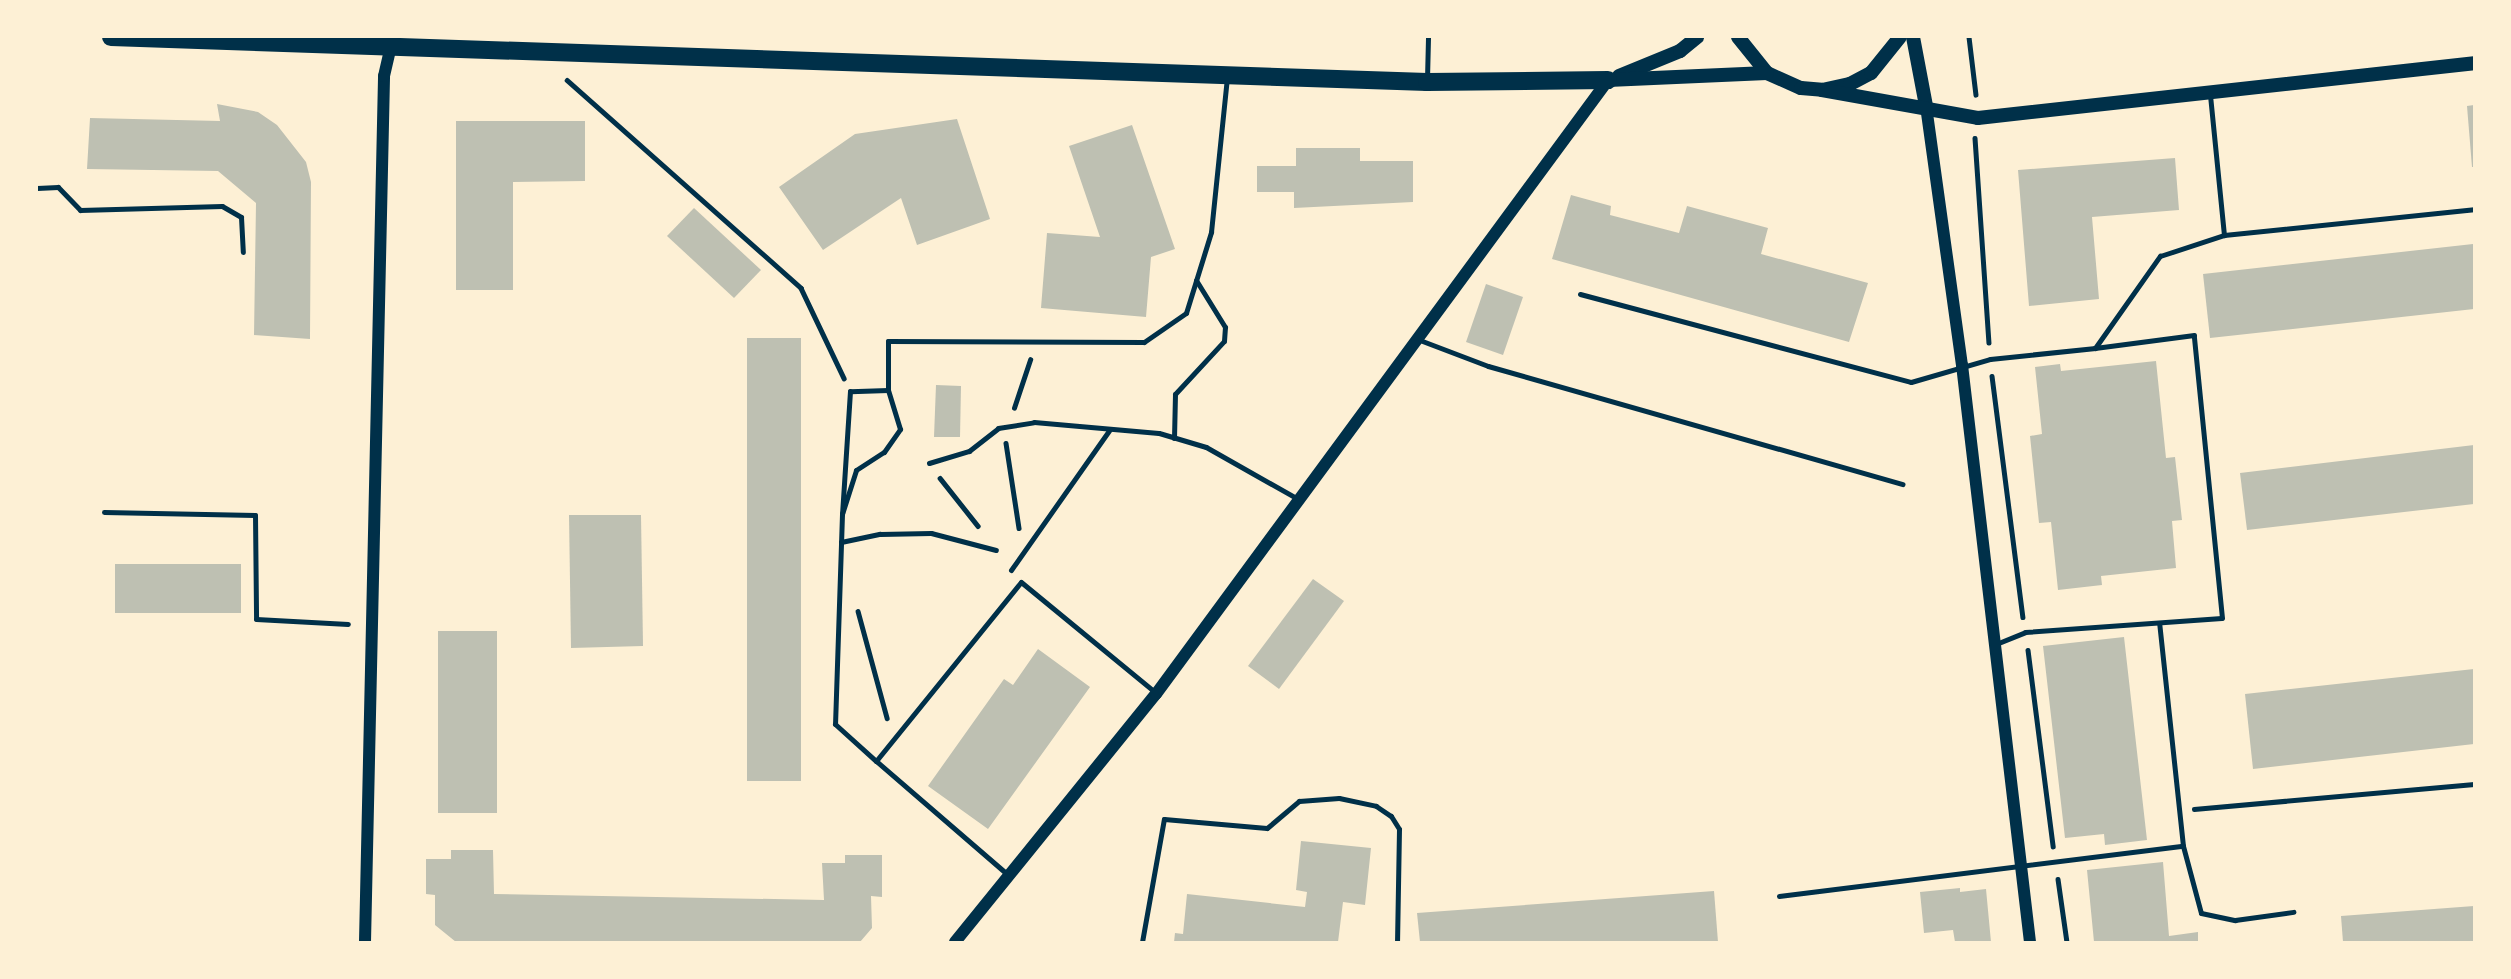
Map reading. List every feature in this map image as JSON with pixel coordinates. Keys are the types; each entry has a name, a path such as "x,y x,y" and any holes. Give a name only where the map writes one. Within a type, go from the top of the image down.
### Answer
{"main road":[{"path":"111,37 391,44 440,41 1227,76 1427,82 1608,80 1767,73 1801,88 1926,106 1978,118 2474,63"},
{"path":"1608,80 1680,51 1697,37"},
{"path":"1738,37 1767,73"},
{"path":"1822,90 1850,85 1871,73 1900,37"},
{"path":"1913,37 1926,106"}],"street":[{"path":"365,942 384,76 391,44"},
{"path":"955,942 1007,874 1156,694 1608,80"},
{"path":"1926,106 1962,365 2030,942"}],"lane":[{"path":"1427,82 1428,37"},
{"path":"842,514 856,470 884,452 900,429 888,390 888,341 1144,342 1186,313 1211,232 1227,76"},
{"path":"2210,92 2224,235"},
{"path":"37,188 58,187 80,210 222,206 241,217 243,252"},
{"path":"2095,348 2160,256 2224,235 2474,209"},
{"path":"1174,438 1175,394 1224,341 1225,327 1196,280"},
{"path":"1580,294 1911,382 1990,359 2194,335 2222,618 2025,632 1995,644"},
{"path":"1417,339 1488,366 1903,484"},
{"path":"888,390 850,391 842,514 835,724 1007,874"},
{"path":"929,463 969,451 998,428 1034,422 1110,429 1174,438 1206,447 1298,499"},
{"path":"1012,570 1110,429"},
{"path":"104,512 255,515 256,619 348,624"},
{"path":"841,542 880,534 931,533 996,550"},
{"path":"876,761 1021,582 1156,694"},
{"path":"2159,623 2176,811 2201,914 2235,920 2293,912"},
{"path":"1142,942 1164,819 1267,828 1299,801 1339,798 1376,806 1391,816 1399,829 1396,942"},
{"path":"1779,895 2023,868 2055,859 2183,846"}],"path":[{"path":"1969,37 1978,118 1975,144 1990,359 2067,942"},
{"path":"567,80 801,288 850,391"},
{"path":"929,463 996,550"},
{"path":"839,599 855,599 893,740"},
{"path":"2176,811 2474,784"}],"building":[{"path":"217,104 258,112 277,125 306,162 311,182 310,339 254,335 256,203 218,171 87,169 90,118 220,121"},
{"path":"2474,105 2474,167 2472,167 2467,106"},
{"path":"957,119 990,219 917,245 901,198 823,250 779,187 855,134"},
{"path":"456,121 585,121 585,181 513,182 513,290 456,290"},
{"path":"1132,125 1175,249 1151,257 1146,317 1041,308 1047,233 1100,237 1069,146"},
{"path":"1296,148 1360,148 1360,161 1413,161 1413,202 1294,208 1294,192 1257,192 1257,166 1296,166"},
{"path":"2175,158 2179,210 2092,217 2099,299 2029,306 2018,170"},
{"path":"1571,195 1611,206 1610,215 1679,233 1687,206 1768,228 1761,254 1868,283 1849,342 1552,259"},
{"path":"694,208 761,270 734,298 667,236"},
{"path":"2473,244 2474,309 2210,338 2203,274"},
{"path":"1486,284 1523,297 1503,355 1466,342"},
{"path":"747,338 801,338 801,781 747,781"},
{"path":"2156,361 2166,458 2175,457 2182,520 2172,521 2176,568 2101,576 2102,585 2058,590 2051,522 2039,523 2030,436 2042,434 2035,367 2060,364 2061,371"},
{"path":"936,385 961,386 960,437 934,437"},
{"path":"2474,445 2474,504 2247,530 2240,473"},
{"path":"569,515 641,515 643,646 571,648"},
{"path":"115,564 241,564 241,613 115,613"},
{"path":"1313,579 1344,601 1279,689 1248,666"},
{"path":"438,631 497,631 497,813 438,813"},
{"path":"2124,637 2147,840 2105,845 2104,834 2065,838 2043,646"},
{"path":"1038,649 1090,687 988,829 928,786 1004,679 1013,685"},
{"path":"2474,669 2474,744 2253,769 2245,694"},
{"path":"1301,841 1371,848 1365,905 1343,902 1338,942 1174,942 1175,933 1183,934 1187,894 1305,907 1307,892 1296,890"},
{"path":"451,850 493,850 494,894 824,900 822,863 845,863 845,855 882,855 882,897 871,896 872,928 860,942 456,942 435,925 435,895 426,894 426,859 451,859"},
{"path":"2163,862 2169,936 2198,932 2198,942 2094,942 2087,870"},
{"path":"1960,888 1960,892 1986,889 1991,942 1955,942 1953,930 1924,933 1920,892"},
{"path":"1714,891 1718,942 1420,942 1417,913"},
{"path":"2474,906 2474,942 2343,942 2341,916"}]}
